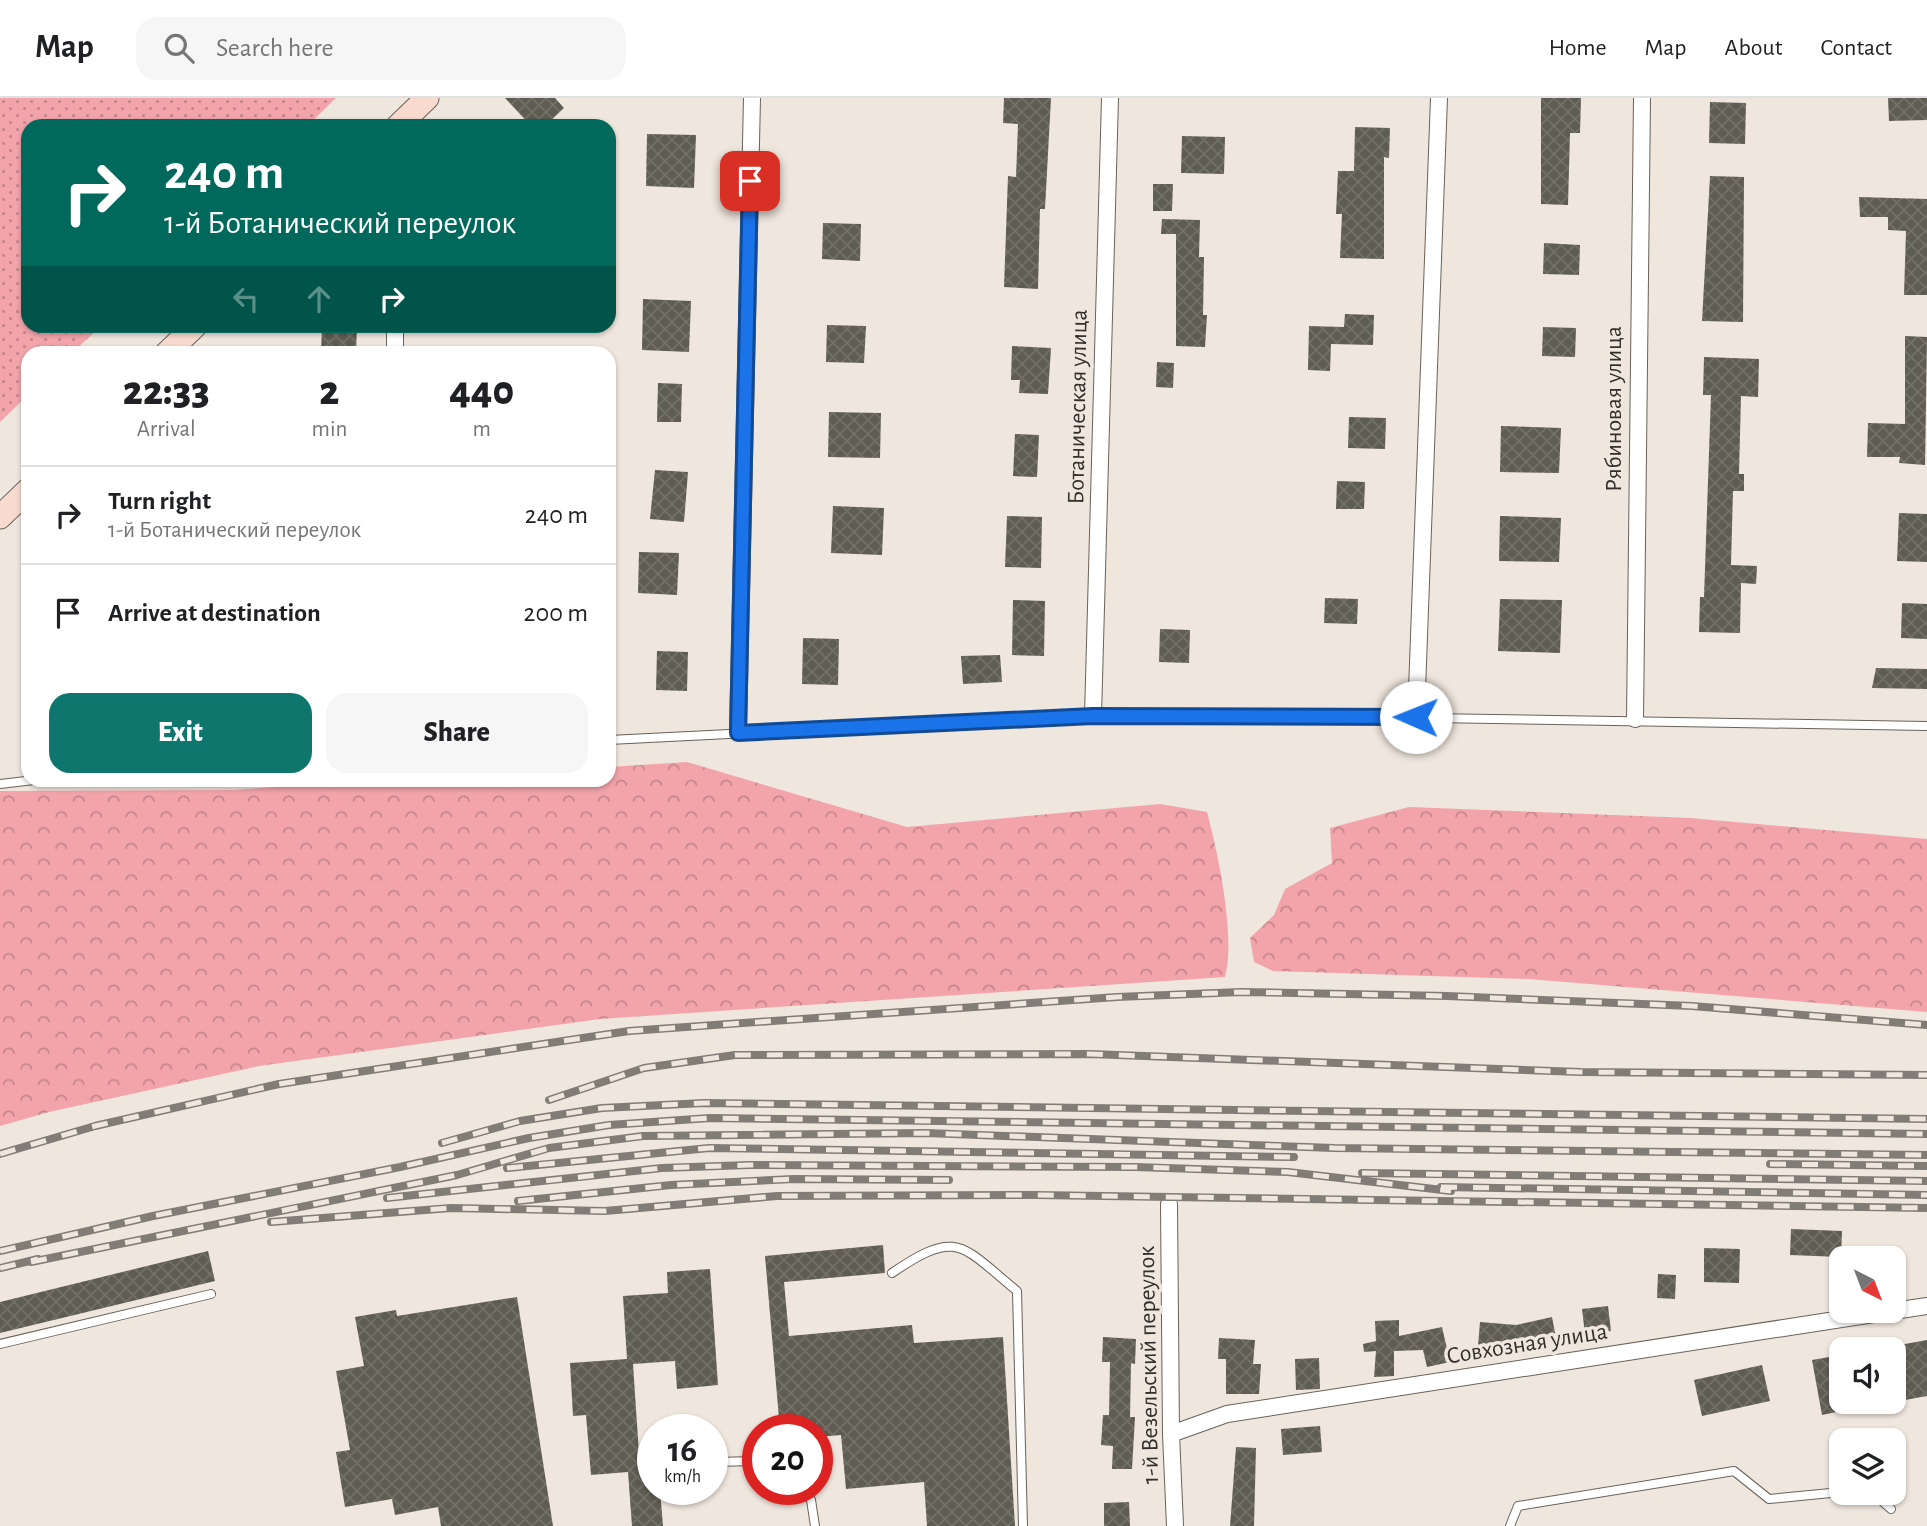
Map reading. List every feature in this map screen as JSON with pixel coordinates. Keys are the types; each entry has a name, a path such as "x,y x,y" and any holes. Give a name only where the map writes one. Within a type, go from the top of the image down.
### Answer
{"main road":[{"path":"405,119 427,98"},
{"path":"174,346 188,333"},
{"path":"0,517 21,497"}],"street":[{"path":"738,733 752,98"},
{"name":"Ботаническая улица","path":"1093,716 1110,98"},
{"path":"1416,717 1439,98"},
{"name":"Рябиновая улица","path":"1634,719 1642,98"},
{"name":"1-й Везельский переулок","path":"1169,1204 1171,1434 1175,1526"},
{"name":"Совхозная улица","path":"1906,1309 1927,1306"},
{"name":"Совхозная улица","path":"1171,1434 1227,1414 1829,1321"}],"lane":[{"path":"616,740 1093,716 1634,719 1927,726"},
{"path":"0,784 21,782"},
{"path":"892,1273 925,1251 943,1244 970,1252 1017,1292 1023,1526"},
{"path":"0,1344 211,1294"},
{"path":"1510,1526 1518,1506 1734,1471 1769,1499 1829,1493"},
{"path":"812,1505 815,1526"},
{"path":"1887,1505 1891,1508"}],"green space":[{"path":"0,98 336,98 314,119 21,119 21,333 93,333 80,346 21,346 21,402 0,422"},
{"path":"687,762 907,827 1160,804 1207,812 1227,918 1228,960 1225,977 600,1019 259,1066 49,1112 0,1126 0,791 233,790 278,787 616,787 616,767"},
{"path":"1409,807 1690,818 1927,839 1927,1012 1529,979 1273,971 1254,962 1250,938 1274,915 1285,889 1332,863 1330,828"}],"building":[{"path":"505,98 555,98 564,108 552,119 524,119"},
{"path":"1004,98 1051,98 1045,209 1040,209 1038,289 1004,287 1008,176 1016,177 1018,124 1003,123"},
{"path":"1541,98 1581,98 1580,133 1570,133 1568,205 1541,204"},
{"path":"1888,98 1927,98 1927,120 1889,121"},
{"path":"1710,102 1746,103 1745,144 1709,143"},
{"path":"1355,127 1390,128 1389,158 1384,157 1384,259 1340,258 1342,214 1336,214 1338,171 1354,171"},
{"path":"647,134 696,135 694,188 646,186"},
{"path":"1182,136 1225,137 1224,174 1181,173"},
{"path":"1710,176 1744,177 1743,322 1702,321"},
{"path":"1153,184 1173,184 1172,211 1153,211"},
{"path":"1859,197 1927,199 1927,295 1904,295 1906,231 1888,230 1888,217 1860,217"},
{"path":"1162,219 1200,220 1199,257 1204,257 1203,315 1207,315 1205,347 1176,346 1176,234 1161,234"},
{"path":"823,223 861,224 860,261 822,259"},
{"path":"1544,243 1580,245 1579,275 1543,274"},
{"path":"643,299 691,301 689,352 642,350"},
{"path":"1345,314 1374,315 1373,345 1331,344 1330,371 1308,370 1309,326 1344,327"},
{"path":"827,325 866,326 864,363 826,362"},
{"path":"1543,327 1576,328 1575,357 1542,356"},
{"path":"322,333 357,333 356,346 321,346"},
{"path":"1905,336 1927,337 1925,465 1899,463 1900,457 1867,457 1868,423 1905,424"},
{"path":"1012,346 1051,348 1048,394 1019,393 1020,380 1011,380"},
{"path":"1704,357 1759,359 1758,397 1741,396 1739,474 1744,474 1744,491 1733,491 1731,565 1757,566 1756,584 1741,583 1740,633 1699,632 1700,597 1704,597 1711,395 1703,395"},
{"path":"1157,362 1174,363 1173,388 1156,387"},
{"path":"658,383 682,384 681,422 657,422"},
{"path":"829,412 881,413 880,458 828,457"},
{"path":"1349,417 1386,418 1385,449 1348,448"},
{"path":"1501,426 1561,428 1559,473 1500,472"},
{"path":"1015,434 1039,435 1037,477 1013,476"},
{"path":"655,470 688,472 684,522 650,519"},
{"path":"1337,481 1365,482 1364,509 1336,509"},
{"path":"833,506 884,508 882,555 831,553"},
{"path":"1899,513 1927,514 1927,562 1897,561"},
{"path":"1007,516 1042,517 1041,568 1005,567"},
{"path":"1500,516 1561,518 1559,562 1499,561"},
{"path":"639,552 679,553 677,595 638,593"},
{"path":"1325,598 1358,599 1357,624 1324,623"},
{"path":"1500,599 1562,600 1560,653 1498,651"},
{"path":"1013,600 1045,601 1044,656 1012,655"},
{"path":"1902,603 1927,604 1927,639 1901,638"},
{"path":"1160,629 1190,630 1189,663 1159,662"},
{"path":"803,638 839,639 838,685 802,684"},
{"path":"657,651 688,652 687,691 656,690"},
{"path":"1000,655 1002,682 963,684 961,656"},
{"path":"1876,668 1927,669 1927,689 1872,688"},
{"path":"1791,1229 1842,1231 1841,1246 1829,1246 1829,1257 1790,1255"},
{"path":"883,1245 885,1273 784,1282 789,1336 912,1325 914,1343 1003,1337 1015,1526 927,1526 924,1482 846,1489 841,1435 833,1436 833,1414 779,1414 765,1256"},
{"path":"1704,1248 1740,1249 1739,1283 1704,1282"},
{"path":"208,1251 215,1281 0,1333 0,1302"},
{"path":"710,1269 718,1385 677,1389 675,1361 633,1364 637,1424 637,1505 661,1505 663,1526 632,1526 628,1472 591,1475 586,1415 573,1416 570,1363 627,1359 623,1296 668,1293 667,1272"},
{"path":"1658,1274 1676,1275 1675,1299 1657,1298"},
{"path":"517,1297 553,1526 441,1526 438,1507 395,1515 392,1499 345,1507 336,1452 350,1450 336,1371 364,1366 355,1317 396,1310 397,1316"},
{"path":"1608,1306 1611,1331 1585,1334 1582,1309"},
{"path":"1552,1317 1556,1338 1503,1348 1478,1346 1480,1322 1516,1325"},
{"path":"1399,1320 1399,1336 1442,1327 1450,1362 1427,1367 1423,1350 1394,1351 1394,1376 1374,1377 1376,1351 1364,1352 1363,1344 1376,1341 1375,1321"},
{"path":"1103,1337 1136,1339 1135,1364 1131,1363 1130,1417 1135,1417 1132,1469 1112,1469 1113,1446 1101,1445 1103,1415 1109,1415 1110,1362 1102,1362"},
{"path":"1219,1338 1255,1340 1253,1364 1261,1364 1259,1394 1226,1394 1226,1359 1218,1359"},
{"path":"1927,1340 1927,1396 1906,1400 1906,1344"},
{"path":"1829,1357 1829,1414 1822,1415 1812,1360"},
{"path":"1319,1358 1320,1389 1296,1390 1295,1359"},
{"path":"1762,1365 1770,1401 1702,1416 1694,1380"},
{"path":"1320,1426 1322,1452 1283,1455 1281,1429"},
{"path":"1236,1447 1256,1448 1254,1526 1230,1526"},
{"path":"1129,1502 1130,1526 1104,1526 1104,1503"}],"railway":[{"path":"0,1154 95,1126 279,1084 629,1031 1117,997 1241,992 1447,996 1692,1006 1927,1025"},
{"path":"549,1100 644,1068 735,1055 1090,1054 1581,1072 1927,1075"},
{"path":"442,1143 520,1121 602,1108 704,1103 1927,1119"},
{"path":"0,1251 153,1216 400,1167 529,1138 609,1125 710,1118 1927,1134"},
{"path":"31,1262 457,1175 549,1148 643,1136 926,1133 1334,1148 1927,1155"},
{"path":"507,1168 709,1148 1294,1157"},
{"path":"1770,1164 1927,1166"},
{"path":"387,1198 662,1168 749,1165 1135,1167 1288,1172 1451,1191"},
{"path":"1362,1173 1927,1181"},
{"path":"518,1201 671,1185 793,1179 949,1180"},
{"path":"1441,1187 1927,1195"},
{"path":"271,1222 451,1208 605,1211 777,1196 1036,1195 1927,1208"},
{"path":"0,1268 38,1259"}],"route":[{"path":"750,181 738,733 1093,716 1416,717"}]}
